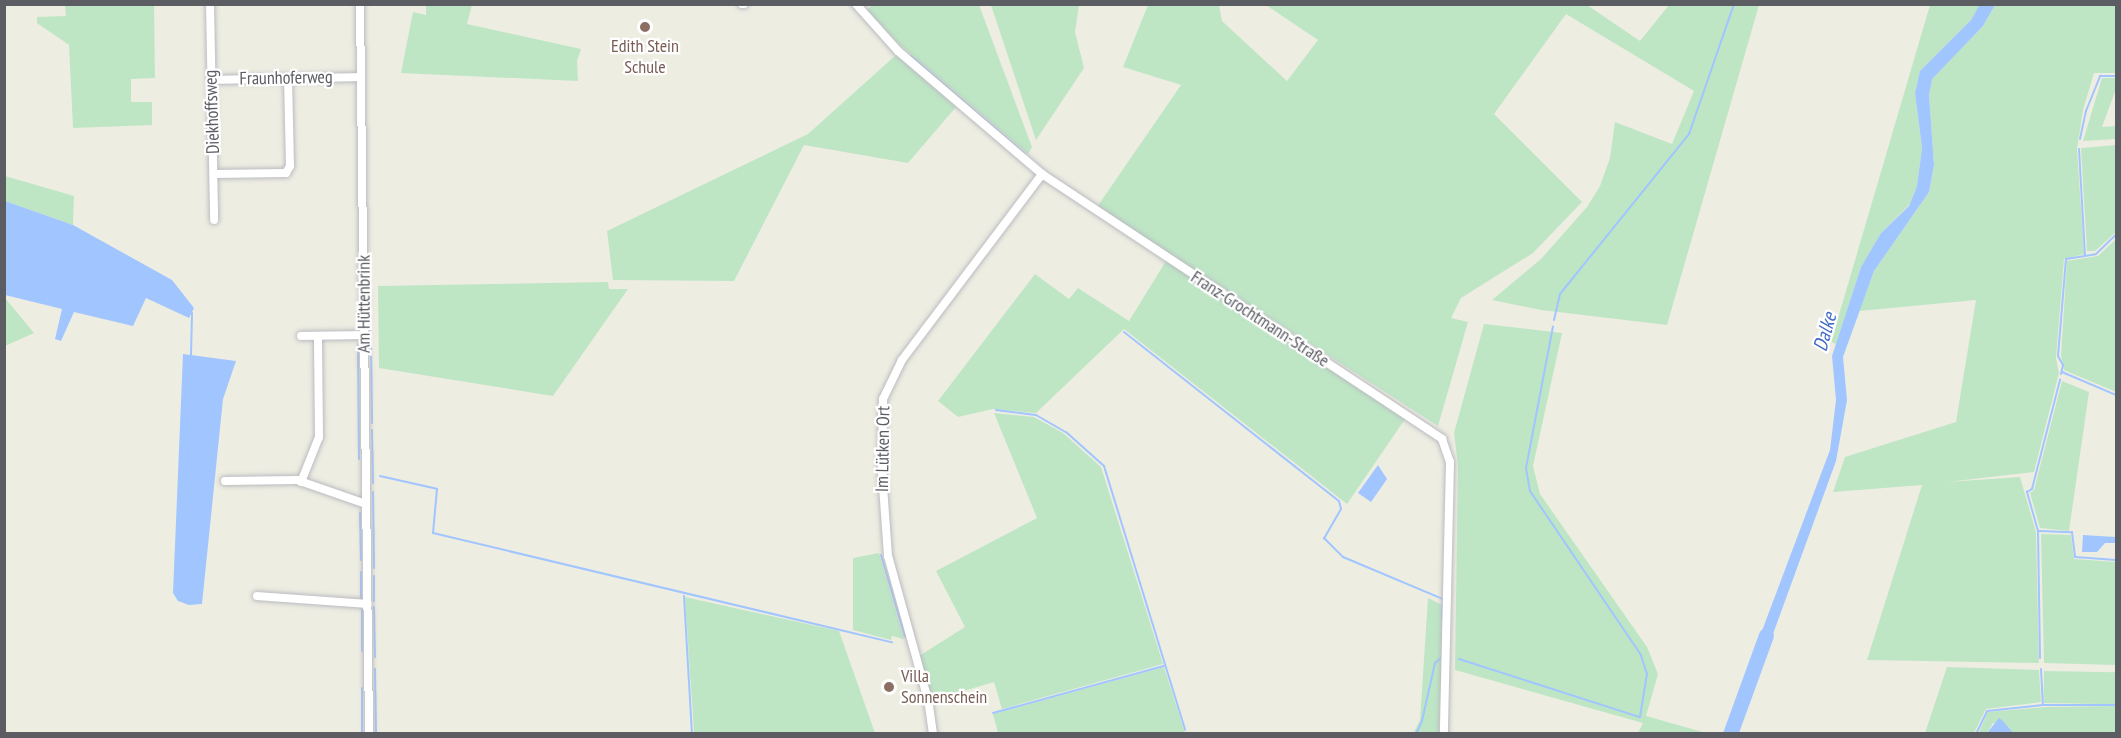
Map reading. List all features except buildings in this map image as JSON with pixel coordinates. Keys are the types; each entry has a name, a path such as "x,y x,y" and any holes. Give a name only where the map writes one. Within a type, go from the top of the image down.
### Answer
{"street":[{"name":"Diekhoffsweg","path":"210,4 214,220"},
{"name":"Am Hüttenbrink","path":"360,4 369,734"},
{"name":"Franz-Grochtmann-Straße","path":"856,4 898,51 1042,174 1442,439 1450,462 1444,734"},
{"name":"Fraunhoferweg","path":"212,80 361,77"},
{"path":"214,174 286,173 290,166 288,78"},
{"name":"Im Lütken Ort","path":"933,734 928,700 888,556 882,473 883,399 902,360 1042,174"},
{"path":"301,336 364,335"},
{"path":"301,482 319,437 318,336"},
{"path":"225,481 301,482 366,504"},
{"path":"257,596 368,604"}],"green space":[{"path":"65,5 154,5 155,78 131,79 131,102 152,102 152,125 73,128 69,45 37,23 37,17 66,16"},
{"path":"426,5 472,5 467,24 581,49 577,61 578,81 401,73 413,12 426,15"},
{"path":"872,5 979,5 1032,147 1028,154 899,44 867,10"},
{"path":"991,5 1079,5 1075,32 1084,68 1036,140"},
{"path":"1148,5 1219,5 1222,21 1287,81 1318,40 1266,5 1587,5 1640,41 1669,5 1759,5 1667,325 1541,310 1492,300 1541,259 1587,207 1600,186 1610,158 1615,122 1672,144 1694,91 1566,14 1494,114 1582,202 1533,253 1461,298 1451,318 1468,322 1438,426 1097,207 1181,85 1123,67"},
{"path":"1930,5 1980,5 1971,20 1920,71 1915,93 1922,148 1917,186 1909,205 1881,233 1861,267 1836,344 1831,342"},
{"path":"1995,5 2116,5 2116,73 2094,73 2083,110 2077,149 2084,254 2064,259 2056,358 2059,373 2034,472 1947,482 2020,477 2036,532 2039,663 1867,660 1922,485 1833,492 1845,457 1956,422 1976,300 1859,311 1874,271 1929,192 1934,165 1929,95 1932,78 1983,26"},
{"path":"896,55 956,107 908,163 804,145 734,281 613,280 607,231 808,134"},
{"path":"2102,78 2116,78 2116,89 2102,127 2116,126 2116,139 2083,141"},
{"path":"2116,145 2116,232 2095,251 2087,251 2081,148"},
{"path":"5,176 74,196 73,225 5,201"},
{"path":"2116,239 2116,392 2064,370 2061,355 2067,261 2098,256"},
{"path":"1166,261 1405,419 1347,504 1124,329 1036,413 993,409 958,417 938,401 1035,274 1069,299 1078,288 1129,321"},
{"path":"608,282 609,289 628,289 553,396 379,368 378,286"},
{"path":"5,298 34,333 4,346"},
{"path":"1484,324 1562,333 1533,466 1540,494 1647,647 1658,674 1646,716 1706,733 1638,733 1643,723 1455,670 1458,465 1454,433"},
{"path":"2062,381 2089,392 2069,531 2040,528 2030,493 2034,490"},
{"path":"994,413 1034,417 1063,433 1101,467 1163,664 1002,709 994,682 933,700 919,656 965,627 936,571 1037,518"},
{"path":"2041,534 2071,535 2074,559 2116,562 2116,665 2044,663"},
{"path":"879,553 904,639 892,636 891,640 853,630 853,558"},
{"path":"685,597 839,631 875,733 694,733"},
{"path":"1428,598 1444,606 1439,733 1413,734 1420,720"},
{"path":"1164,667 1185,733 998,733 993,714"},
{"path":"1947,667 2039,670 2041,702 1986,709 1974,733 1925,733"},
{"path":"2044,671 2116,672 2115,704 2043,703"},
{"path":"2116,706 2116,733 2013,733 2003,725 1993,723 1987,733 1978,734 1988,712 2046,707"}],"water":[{"path":"1980,4 1995,5 1983,26 1932,79 1929,95 1934,165 1929,192 1874,271 1843,357 1847,400 1836,461 1765,656 1754,652 1830,450 1836,400 1832,356 1861,267 1881,233 1909,206 1917,186 1922,148 1915,93 1920,71 1971,20"},
{"path":"5,201 73,225 172,280 194,308 189,318 146,298 133,326 74,312 61,341 55,339 62,309 5,295"},
{"path":"183,354 236,361 223,399 202,604 189,605 178,601 173,593"},
{"path":"1378,465 1387,479 1371,502 1358,493"},
{"path":"2083,535 2116,537 2116,543 2105,543 2097,552 2082,552"},
{"path":"1999,718 2003,721 2013,733 1987,733"}],"waterway":[{"path":"1554,320 1560,294 1689,134 1734,4"},
{"path":"911,56 1025,154"},
{"path":"2080,139 2086,111 2100,76 2116,76"},
{"path":"2079,149 2085,255"},
{"path":"2061,374 2063,365 2058,356 2066,259 2096,254 2116,235"},
{"path":"370,301 370,330"},
{"path":"191,355 192,313"},
{"path":"1459,659 1640,717 1647,674 1641,655 1530,491 1526,468 1553,327"},
{"path":"1124,332 1339,501 1341,509 1324,538 1343,557 1443,599 1442,617"},
{"path":"371,338 372,423"},
{"path":"358,344 359,459"},
{"path":"2062,372 2116,395"},
{"path":"2040,658 2038,531 2027,492 2032,489 2060,380"},
{"path":"996,410 1036,415 1066,432 1104,466 1185,730"},
{"path":"372,430 373,483"},
{"path":"380,476 437,489 433,533 892,642"},
{"path":"373,492 374,568"},
{"path":"360,513 361,560"},
{"path":"2039,531 2072,532 2075,557 2116,560"},
{"path":"881,555 905,637"},
{"path":"361,572 361,598"},
{"path":"374,576 374,601"},
{"path":"684,596 692,734"},
{"path":"374,607 375,657"},
{"path":"362,610 362,651"},
{"name":"Dalke","path":"1730,734 1766,635"},
{"path":"1416,734 1422,721 1435,663 1443,656"},
{"path":"993,713 1164,666"},
{"path":"375,669 376,734"},
{"path":"2041,669 2043,705"},
{"path":"362,688 362,734"},
{"path":"1976,734 1987,711 2043,705 2116,705"}],"place":[{"name":"Edith Stein Schule","path":"645,27"},
{"name":"Villa Sonnenschein","path":"889,687"}]}
